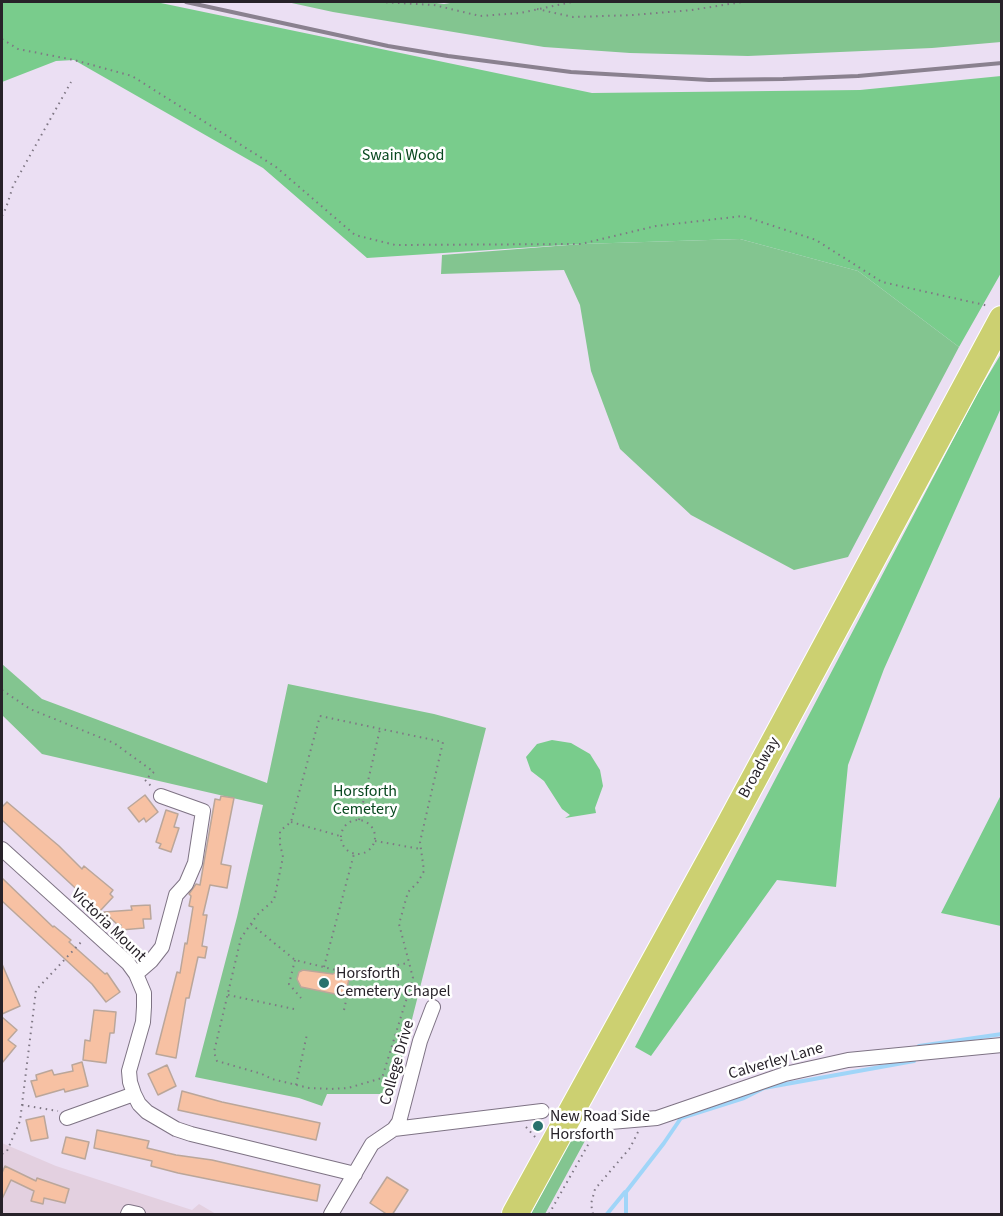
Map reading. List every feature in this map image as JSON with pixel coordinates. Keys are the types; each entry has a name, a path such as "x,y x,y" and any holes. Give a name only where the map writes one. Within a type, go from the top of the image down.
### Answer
{"highway":[{"name":"Broadway","path":"515,1215 772,748 997,313"}],"street":[{"path":"136,974 162,947 176,896 186,884 195,863 203,811 161,796"},
{"name":"Victoria Mount","path":"2,849 128,963 136,974 144,993 144,1007 129,1071 130,1082 135,1094"},
{"name":"College Drive","path":"394,1129 399,1122 420,1041 433,1006"},
{"name":"Calverley Lane","path":"564,1126 657,1118 785,1074 848,1060 1002,1045"},
{"path":"67,1118 135,1094 147,1112 176,1129 355,1174"},
{"path":"331,1215 372,1144 394,1129 542,1111"},
{"path":"128,1215 129,1212 138,1215"}],"path":[{"path":"380,2 434,5 480,16 520,13 572,2"},
{"path":"537,9 573,17 623,16 692,10 742,2"},
{"path":"2,39 18,49 74,60 132,76 276,167 355,235 396,245 581,244 656,226 742,216 816,240 882,282 997,313"},
{"path":"2,216 13,186 70,82"},
{"path":"2,690 30,709 114,743 154,772 146,780 161,796"},
{"path":"320,716 442,742 420,842 424,871 418,882 408,892 399,924 413,978 382,1078 348,1088 331,1089 296,1085 217,1061 214,1052 241,938 257,915 274,900 283,857 280,831 291,822 320,716"},
{"path":"359,820 381,729"},
{"path":"359,820 370,825 375,841 365,853 354,854 342,846 340,836 344,826 349,822 359,820"},
{"path":"291,822 340,836"},
{"path":"375,841 421,849"},
{"path":"324,967 354,854"},
{"path":"251,924 294,960 352,974 408,963"},
{"path":"2,1154 7,1151 20,1121 36,990 92,931"},
{"path":"294,960 289,984 301,998"},
{"path":"344,1010 352,974"},
{"path":"228,995 294,1009"},
{"path":"296,1085 307,1034"},
{"path":"22,1105 55,1110 67,1118"},
{"path":"593,1215 591,1204 595,1189 635,1140 638,1120"},
{"path":"549,1215 600,1123"}],"shaded area":[{"path":"2,1143 56,1166 192,1210 199,1204 216,1214 2,1214"}],"green space":[{"name":"Swain Wood","path":"2,2 156,2 592,93 860,90 1001,76 1001,273 959,347 858,271 740,239 581,244 367,258 263,168 74,60 56,61 2,82"},
{"path":"287,2 429,2 444,4 457,2 1001,2 1001,42 932,48 748,56 630,53 544,47 333,12"},
{"path":"740,239 858,271 959,347 848,557 794,570 691,515 620,449 591,371 580,305 564,270 441,274 442,255 581,244"},
{"path":"1001,354 1001,408 884,669 848,765 836,887 777,880 651,1056 635,1047 977,394"},
{"name":"Horsforth Cemetery","path":"2,664 42,699 267,783 288,684 434,714 486,728 393,1094 327,1094 322,1106 299,1098 195,1077 237,917 263,805 42,754 2,715"},
{"path":"552,740 571,743 590,754 600,770 603,786 595,808 596,813 565,818 570,815 562,809 544,781 531,771 526,757 537,744"},
{"path":"1001,795 1001,926 941,913"},
{"path":"577,1127 592,1128 545,1214 531,1214"}],"building":[{"path":"145,795 158,812 146,822 144,818 139,822 128,808"},
{"path":"221,796 234,798 221,864 231,866 227,888 210,885 203,915 207,915 202,946 207,947 205,958 198,957 189,998 186,998 176,1058 156,1054 177,972 180,973 185,943 187,944 193,907 189,906 191,896 189,894 196,884 200,885 215,799 220,800"},
{"path":"7,802 59,846 82,869 84,866 113,890 110,894 113,897 100,911 2,820 2,807"},
{"path":"166,810 178,814 174,827 179,828 171,852 159,848 161,844 156,842"},
{"path":"2,878 53,927 71,940 69,942 105,974 107,973 120,992 106,1002 92,984 2,901"},
{"path":"150,905 151,919 143,919 144,928 121,930 121,925 118,925 104,912 132,910 131,906"},
{"path":"2,964 20,1006 2,1014"},
{"name":"Horsforth Cemetery Chapel","path":"303,970 350,975 345,996 301,987 297,979 299,972"},
{"path":"94,1010 116,1012 114,1033 110,1033 106,1063 83,1060 85,1040 90,1041"},
{"path":"2,1017 17,1030 8,1040 16,1046 2,1063"},
{"path":"82,1062 88,1086 65,1092 64,1089 36,1097 31,1081 37,1080 36,1075 52,1070 54,1075 73,1071 72,1065"},
{"path":"167,1065 176,1086 158,1095 148,1074"},
{"path":"182,1091 320,1123 316,1140 178,1110"},
{"path":"44,1116 48,1138 31,1141 26,1120"},
{"path":"97,1130 149,1141 147,1148 212,1160 320,1185 317,1201 178,1173 151,1166 152,1161 94,1148"},
{"path":"66,1137 89,1142 85,1159 62,1153"},
{"path":"5,1166 36,1181 37,1178 69,1189 65,1203 44,1198 43,1204 31,1201 34,1191 11,1180 2,1199 2,1173"},
{"path":"387,1177 408,1190 392,1215 388,1215 370,1203"}],"waterway":[{"path":"919,1046 1002,1034"},
{"path":"626,1214 626,1192 681,1118 744,1098 764,1088 914,1061"},
{"path":"607,1214 625,1192"}],"railway":[{"path":"186,2 388,46 571,72 709,80 783,79 858,76 1002,63"}],"place":[{"name":"Horsforth Cemetery Chapel","path":"324,983"},
{"name":"New Road Side Horsforth","path":"538,1126"}]}
